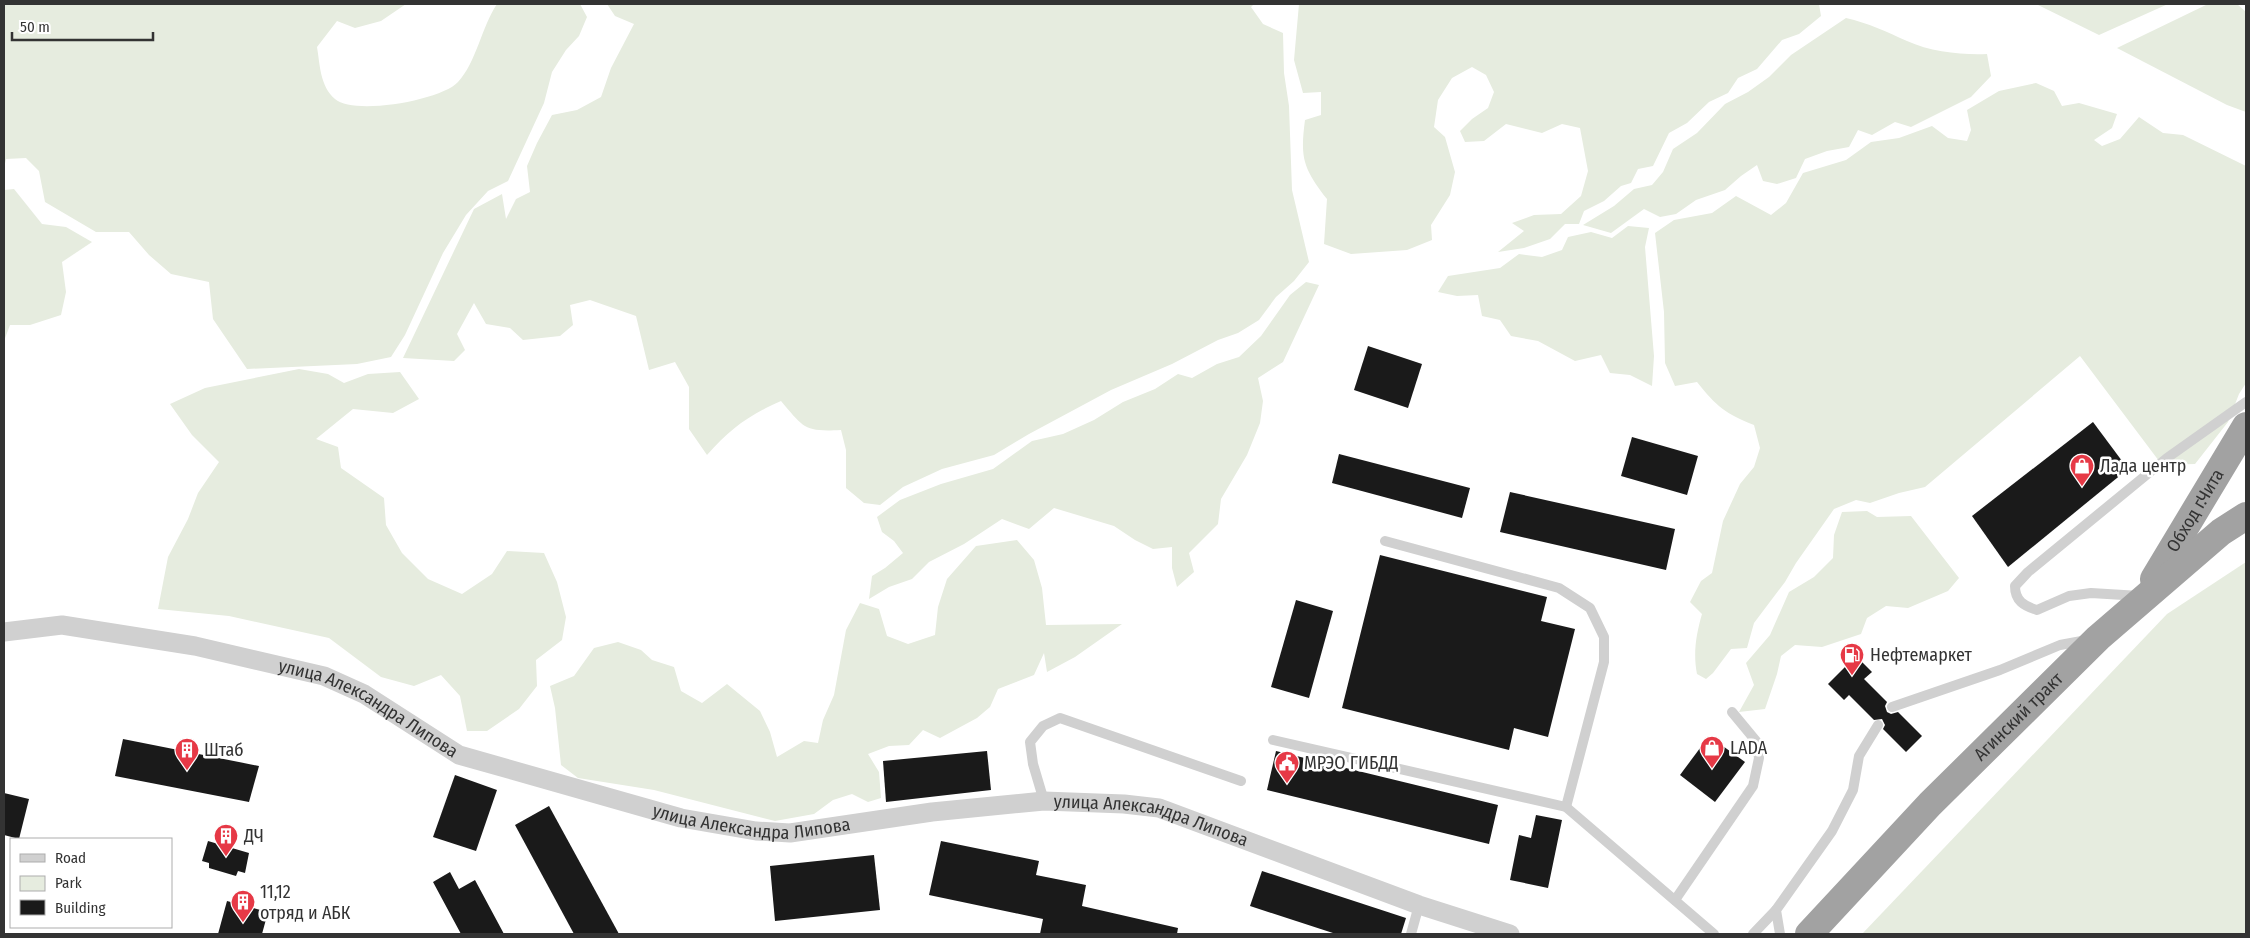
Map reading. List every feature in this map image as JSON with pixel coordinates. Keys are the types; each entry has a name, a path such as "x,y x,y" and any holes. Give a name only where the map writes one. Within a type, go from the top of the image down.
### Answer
{"highway":[{"name":"Обход г.Чита","path":"2144,596 2246,426"},
{"name":"Агинский тракт","path":"1809,934 1930,804 2098,638 2144,596 2221,532 2246,516"}],"street":[{"name":"улица Александра Липова","path":"4,632 62,625 195,646 324,676 364,694 459,755 681,818 756,831 790,832 932,812 1044,801 1124,804 1159,808 1419,905 1510,934"}],"lane":[{"path":"2144,596 2091,592 2069,596 2037,610 2024,606 2015,594 2015,586 2028,572 2167,458 2246,402"},
{"path":"1384,541 1559,588 1590,608 1604,637 1604,662 1566,807"},
{"path":"1892,707 2000,670 2060,645 2098,638"},
{"path":"1674,900 1753,786 1759,758 1756,741 1732,712"},
{"path":"1044,801 1033,764 1030,742 1043,726 1060,718 1241,781"},
{"path":"1753,934 1776,910 1832,831 1853,790 1859,756 1878,724"},
{"path":"1273,740 1566,807 1714,934"},
{"path":"1411,934 1419,905"},
{"path":"1776,910 1780,934"}],"green space":[{"path":"4,4 406,4 381,21 355,28 337,21 317,47 322,75 330,94 345,104 360,106 398,104 435,95 449,89 458,82 470,65 497,4 580,4 587,17 579,36 566,50 552,72 544,103 508,181 488,191 466,215 443,253 405,335 391,357 357,364 247,369 213,319 209,282 171,274 149,255 129,232 96,232 45,202 39,171 26,158 6,159 4,168"},
{"path":"607,4 1254,4 1251,7 1263,24 1283,33 1284,73 1289,106 1292,190 1309,262 1294,281 1276,297 1259,320 1238,333 1218,340 1172,364 1111,390 994,455 942,469 903,487 880,505 864,503 846,488 846,450 841,430 812,429 800,423 781,401 741,423 707,455 689,429 689,387 675,362 649,370 636,316 590,300 570,305 573,325 560,336 523,340 510,328 486,324 474,303 457,334 465,350 454,361 403,358 474,209 502,194 506,219 516,199 530,192 527,166 552,115 577,110 601,97 611,68 634,24 615,16"},
{"path":"1299,4 1819,4 1821,16 1799,34 1782,40 1757,69 1738,78 1728,93 1709,102 1687,123 1669,133 1653,166 1638,169 1631,183 1621,186 1604,201 1584,211 1579,224 1565,224 1550,239 1524,248 1498,252 1524,231 1512,223 1534,215 1561,214 1581,196 1588,171 1580,128 1562,124 1542,133 1506,124 1484,141 1465,142 1460,131 1472,119 1488,108 1494,92 1486,75 1472,67 1452,78 1438,100 1434,127 1445,137 1455,172 1450,195 1431,225 1432,240 1407,250 1351,254 1324,244 1327,199 1308,170 1303,154 1305,120 1321,115 1321,92 1303,93 1294,60"},
{"path":"2036,4 2168,4 2099,35"},
{"path":"2208,4 2237,4 2246,12 2246,112 2227,105 2117,48"},
{"path":"1846,18 1870,25 1926,48 1967,54 1987,54 1991,76 1971,97 1911,127 1895,122 1872,135 1858,130 1849,147 1827,151 1805,159 1796,178 1777,184 1763,181 1757,165 1725,190 1696,200 1676,214 1660,217 1644,209 1611,233 1583,225 1614,206 1634,189 1652,185 1663,172 1673,149 1697,133 1725,104 1748,92 1769,77 1791,55"},
{"path":"2036,83 2054,91 2062,106 2079,103 2117,114 2112,128 2094,140 2102,146 2120,139 2139,117 2163,133 2183,135 2246,166 2246,383 2239,394 2228,422 2195,464 2162,465 2080,356 1925,487 1899,493 1870,503 1856,500 1834,509 1785,582 1754,623 1747,648 1731,649 1713,673 1706,679 1697,674 1696,644 1702,614 1690,602 1701,581 1712,573 1723,521 1740,484 1754,467 1760,448 1754,425 1722,408 1697,382 1675,386 1665,363 1664,312 1655,233 1674,220 1712,213 1736,196 1771,215 1786,203 1803,173 1846,160 1871,142 1899,138 1932,126 1948,138 1967,141 1971,130 1967,110 1999,91"},
{"path":"14,189 42,224 66,227 92,242 62,262 66,292 61,315 30,325 10,325 4,341 4,190"},
{"path":"1628,226 1649,228 1645,247 1654,356 1652,386 1630,375 1610,373 1601,355 1575,361 1538,341 1511,336 1500,320 1482,316 1478,295 1457,296 1438,292 1448,276 1500,268 1519,254 1542,257 1562,250 1568,237 1591,232 1612,238"},
{"path":"1306,282 1319,285 1283,362 1258,378 1263,401 1260,423 1247,455 1221,499 1218,524 1189,553 1194,572 1177,587 1172,568 1172,547 1153,549 1114,526 1054,508 1029,529 1002,519 964,544 929,562 912,579 889,587 869,599 872,576 903,553 894,541 882,532 877,517 900,500 941,484 993,469 1032,441 1063,434 1094,420 1123,402 1155,389 1178,374 1192,378 1217,364 1239,357 1261,336 1290,295"},
{"path":"299,369 328,374 344,383 368,374 400,372 419,399 393,413 353,409 316,439 338,447 341,468 384,498 386,525 402,553 428,579 462,594 492,574 507,551 544,553 557,582 566,617 562,640 536,660 537,686 519,709 487,731 467,731 460,696 441,675 414,686 381,677 329,638 229,616 158,609 168,557 188,519 198,493 219,462 192,435 170,404 205,388"},
{"path":"1867,511 1877,517 1911,516 1959,578 1948,591 1908,608 1886,606 1867,618 1861,634 1822,647 1795,645 1781,656 1765,709 1739,712 1754,685 1746,663 1770,635 1789,592 1814,577 1833,558 1834,535 1842,512"},
{"path":"1017,540 1034,560 1042,588 1046,625 1122,624 1075,657 1047,672 1044,653 1034,675 998,689 990,707 977,718 940,738 923,730 909,745 889,746 868,754 879,772 881,798 868,802 852,794 833,800 814,814 775,821 654,790 578,778 561,765 555,708 550,686 574,676 594,648 618,642 641,650 652,660 674,667 681,691 702,703 727,684 760,711 770,732 777,757 804,741 818,743 823,720 834,695 846,630 860,603 879,609 887,636 908,644 935,635 938,607 947,579 976,546"},
{"path":"2246,562 2246,934 1862,934 2167,614"}],"building":[{"path":"1368,346 1422,364 1408,408 1354,390"},
{"path":"2093,422 2128,469 2008,567 1972,516"},
{"path":"1632,437 1698,456 1687,495 1621,476"},
{"path":"1339,454 1470,488 1462,518 1332,483"},
{"path":"1510,492 1675,529 1666,570 1500,532"},
{"path":"1380,555 1547,597 1541,621 1575,629 1548,737 1514,728 1509,750 1342,708"},
{"path":"1296,600 1333,611 1309,698 1271,687"},
{"path":"1856,656 1872,672 1864,679 1887,702 1885,706 1887,712 1891,714 1898,712 1922,736 1906,752 1883,729 1885,725 1882,719 1874,720 1849,695 1844,700 1828,684"},
{"name":"LADA","path":"1709,736 1745,762 1715,802 1680,775"},
{"name":"Штаб","path":"123,739 259,766 249,802 115,776"},
{"path":"987,751 991,790 886,802 883,761"},
{"path":"1276,751 1498,805 1489,844 1267,790"},
{"path":"455,775 497,790 476,851 433,837"},
{"path":"4,793 29,799 19,838 4,835"},
{"path":"549,806 619,934 574,934 515,825"},
{"path":"1536,815 1562,820 1548,888 1510,880 1519,835 1531,838"},
{"name":"ДЧ","path":"208,841 249,853 245,873 238,871 236,876 209,868 209,863 202,861"},
{"path":"941,841 1039,861 1036,875 1086,885 1082,906 1178,928 1177,934 1040,934 1043,919 929,895"},
{"path":"874,855 880,910 775,921 770,866"},
{"path":"1262,871 1406,918 1401,934 1336,934 1250,906"},
{"path":"450,872 459,889 475,880 504,934 461,934 433,882"},
{"name":"11,12 отряд и АБК","path":"227,901 268,912 262,934 218,934"}],"place":[{"name":"Лада центр","path":"2082,487"},
{"name":"Нефтемаркет","path":"1852,676"},
{"name":"LADA","path":"1712,769"},
{"name":"Штаб","path":"187,771"},
{"name":"МРЭО ГИБДД","path":"1287,784"},
{"name":"ДЧ","path":"226,857"},
{"name":"11,12 отряд и АБК","path":"243,923"}]}
